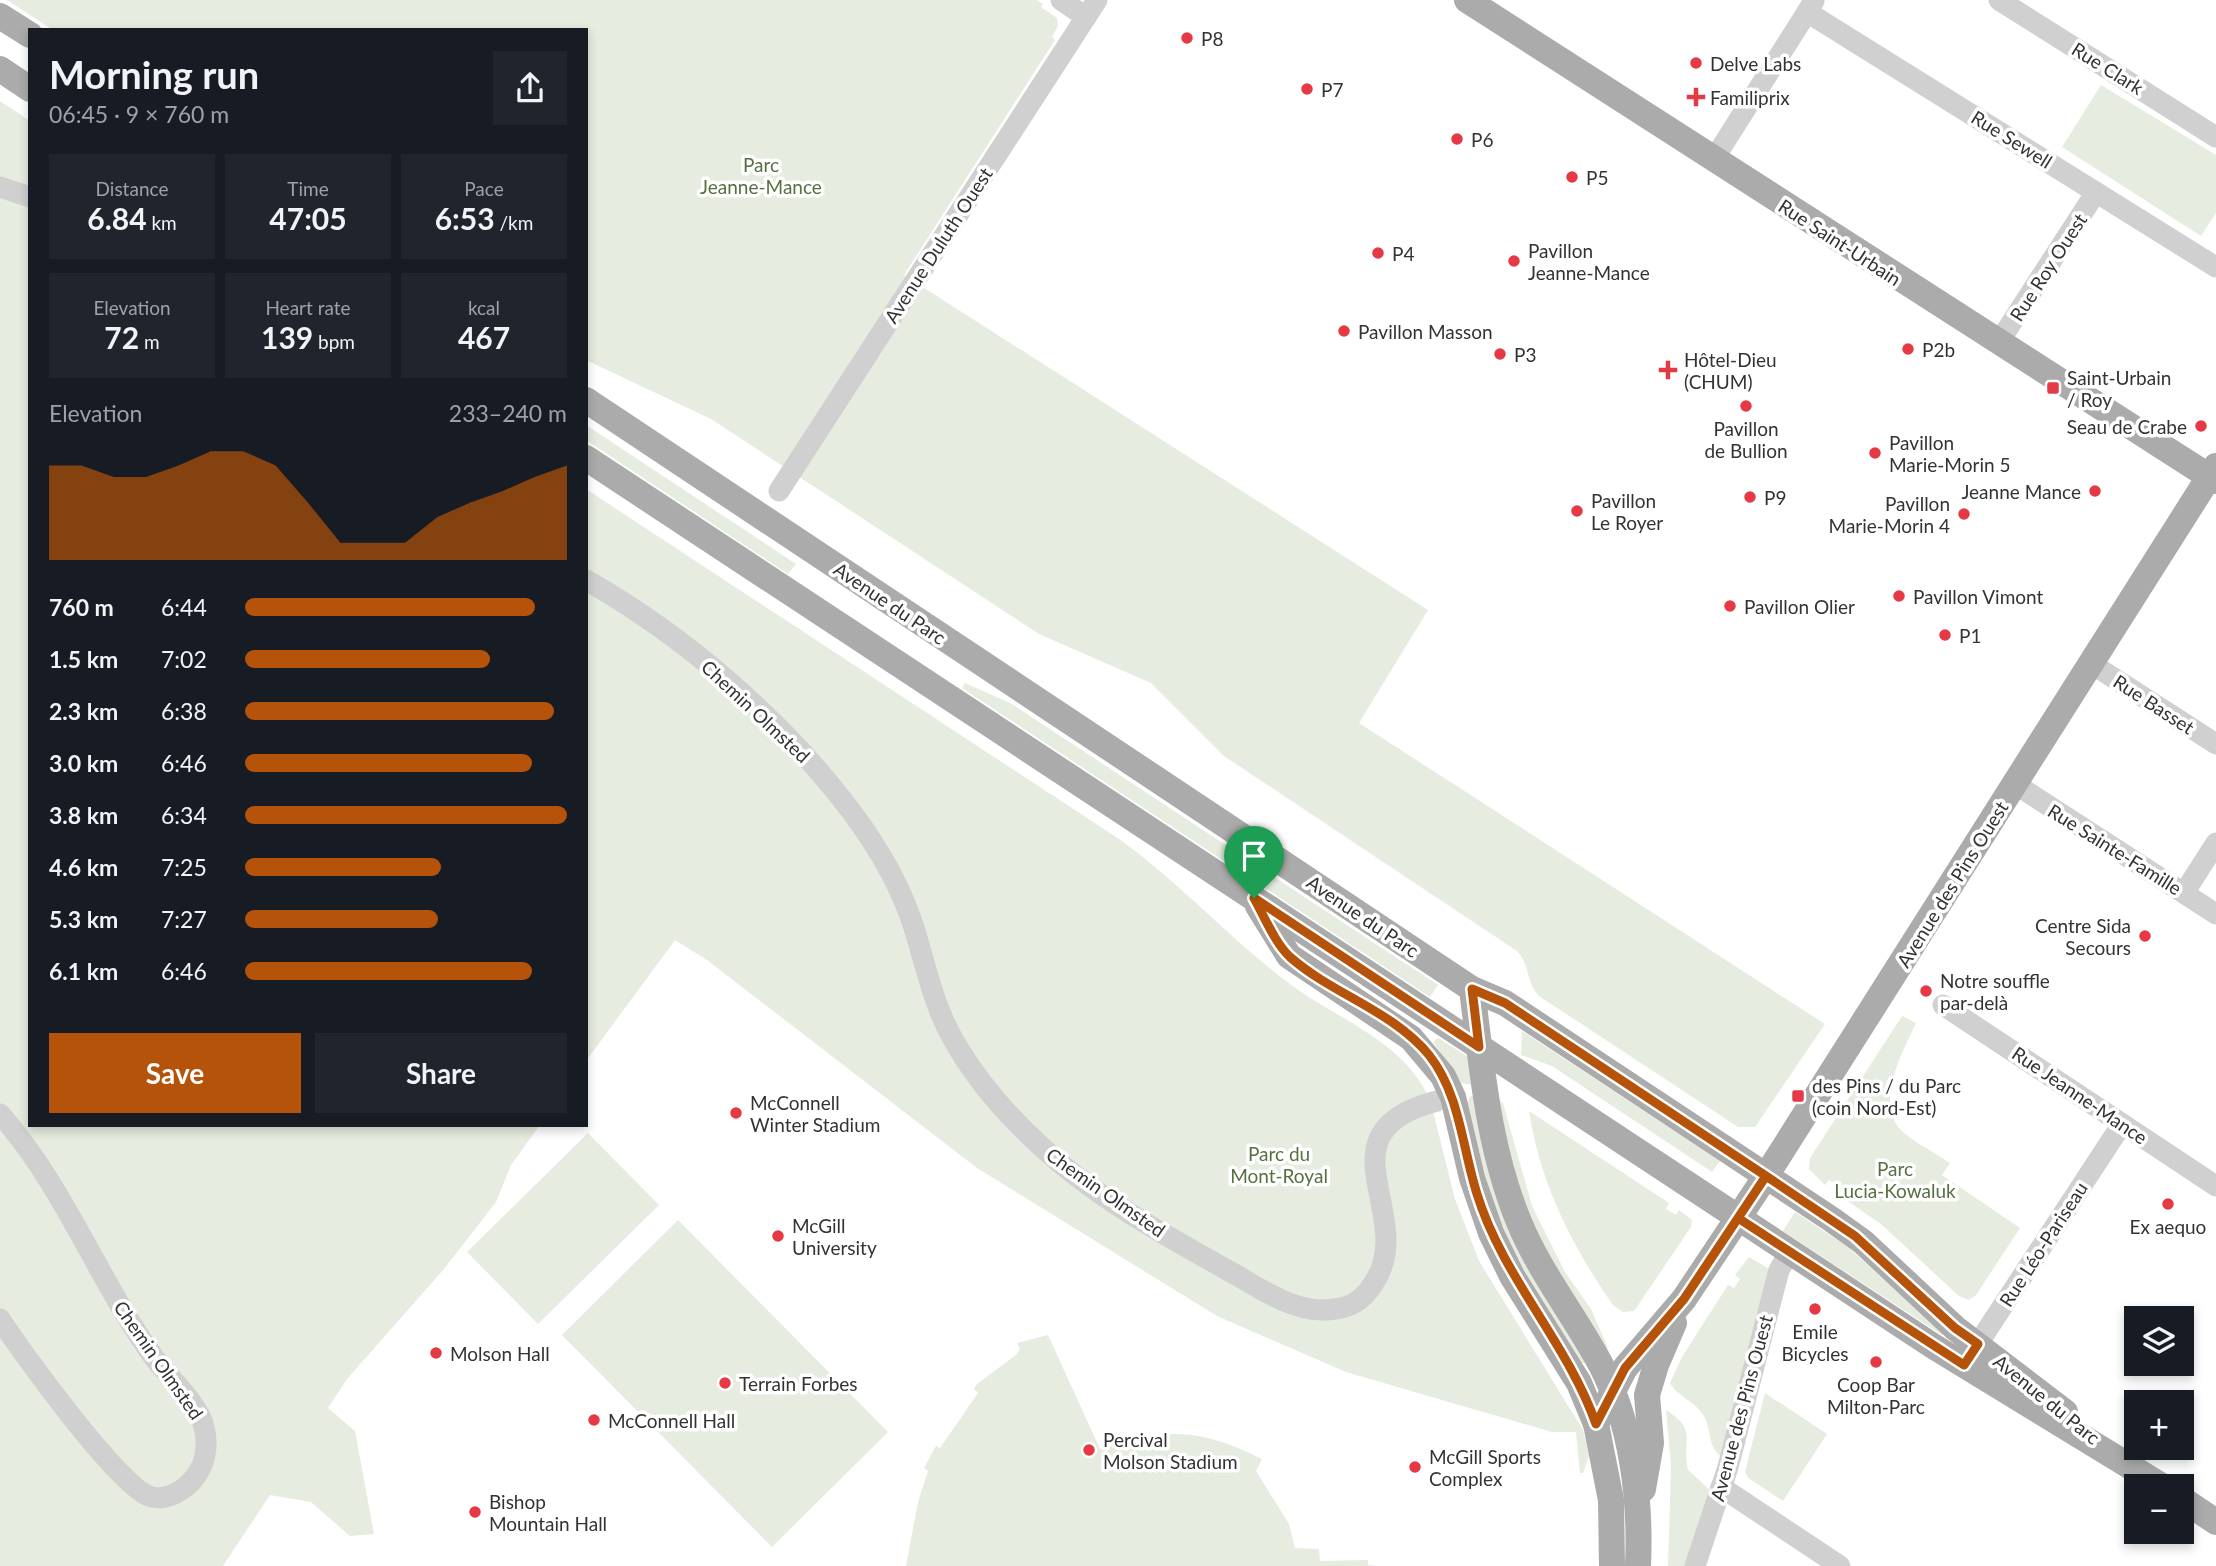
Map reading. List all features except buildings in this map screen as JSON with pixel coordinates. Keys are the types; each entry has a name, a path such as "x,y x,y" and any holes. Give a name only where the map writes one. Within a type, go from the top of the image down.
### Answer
{"main road":[{"name":"Rue Saint-Urbain","path":"1467,0 1999,342 2214,474"},
{"path":"0,16 28,34"},
{"path":"0,69 28,88"},
{"name":"Avenue du Parc","path":"588,401 1472,989 1505,1003 1855,1236 1955,1328 1971,1354"},
{"name":"Avenue du Parc","path":"588,459 1790,1252 1971,1354 2144,1474"},
{"name":"Avenue des Pins Ouest","path":"1596,1424 1625,1368 1684,1299 1766,1176 2214,474"},
{"path":"1254,898 1289,956 1411,1038 1438,1068 1453,1097 1472,1178 1491,1233 1513,1276 1579,1383 1596,1424 1611,1500 1612,1566"},
{"name":"Avenue des Pins Ouest","path":"1472,989 1494,1146 1512,1204 1539,1264 1600,1363 1612,1390 1633,1466 1638,1520 1638,1566"},
{"name":"Avenue des Pins Ouest","path":"1638,1520 1651,1443 1648,1390 1684,1299"},
{"path":"2194,1507 2216,1522"}],"street":[{"path":"1061,0 1092,8"},
{"name":"Rue Clark","path":"1999,0 2216,137"},
{"path":"1714,159 1811,6"},
{"name":"Rue Sewell","path":"1811,6 2216,267"},
{"name":"Avenue Duluth Ouest","path":"779,491 1092,8"},
{"path":"0,187 28,196"},
{"name":"Rue Roy Ouest","path":"1999,342 2096,192"},
{"name":"Chemin Olmsted","path":"588,581 685,647 781,729 853,814 895,880 915,931 933,997 959,1050 987,1089 1043,1149 1066,1167 1204,1256 1276,1296 1304,1308 1325,1310 1359,1301 1381,1272 1385,1254 1375,1170 1376,1151 1382,1131 1404,1114 1437,1101"},
{"name":"Rue Basset","path":"2092,664 2216,744"},
{"name":"Rue Sainte-Famille","path":"2015,785 2216,914"},
{"path":"2184,893 2216,843"},
{"name":"Rue Jeanne-Mance","path":"1943,1005 2216,1186"},
{"name":"Chemin Olmsted","path":"0,1114 39,1164 130,1323 196,1409 204,1426 206,1445 202,1466 193,1480 168,1496 152,1498 135,1490 102,1452 0,1319"},
{"name":"Rue Léo-Pariseau","path":"1971,1354 2122,1124"},
{"name":"Avenue des Pins Ouest","path":"1695,1566 1721,1488 1776,1279 1790,1252"},
{"path":"1721,1488 1840,1566"}],"green space":[{"name":"Parc Jeanne-Mance","path":"7,0 1037,0 1043,4 1041,7 1057,18 1058,26 1052,37 1055,40 904,275 1428,610 1359,723 1825,1024 1755,1127 1738,1127 1539,996 1517,951 1224,756 1151,683 1039,634 711,419 588,361 588,28 50,28"},
{"path":"2101,85 2216,155 2216,213 2201,236 2062,147"},
{"path":"0,101 28,120 28,1127 539,1127 511,1165 496,1202 444,1269 347,1379 328,1408 355,1431 374,1534 350,1536 311,1502 270,1495 223,1566 0,1566"},
{"path":"588,426 796,564 788,574 588,441"},
{"name":"Parc du Mont-Royal","path":"588,490 1119,839 1286,981 1368,1033 1405,1063 1420,1081 1431,1103 1455,1199 1479,1261 1583,1430 1589,1456 1583,1473 1580,1473 1576,1432 1552,1432 1346,1372 1217,1316 977,1168 707,960 675,940 588,1058"},
{"path":"965,683 1012,704 1438,985 1430,997 962,688"},
{"name":"Parc Lucia-Kowaluk","path":"1902,1016 1916,1023 1899,1061 1891,1089 1890,1103 1899,1128 1950,1163 1942,1175 2020,1228 1976,1295 1969,1300 1959,1296 1882,1225 1835,1192 1838,1186 1829,1180 1825,1185 1809,1169 1810,1158"},
{"path":"1522,1031 1720,1161 1712,1172 1552,1066 1521,1055"},
{"path":"1438,1038 1470,1058 1474,1085 1460,1083 1433,1042"},
{"path":"1470,1096 1474,1096 1587,1361 1580,1365 1509,1247 1489,1196 1467,1103"},
{"path":"1496,1098 1503,1103 1532,1206 1565,1272 1591,1309 1608,1348 1605,1350 1557,1273 1521,1199"},
{"path":"1529,1111 1669,1203 1666,1209 1676,1215 1679,1210 1692,1220 1691,1227 1634,1311 1623,1312 1613,1305 1571,1237 1541,1163"},
{"path":"588,1133 659,1205 538,1324 467,1252"},
{"path":"1795,1212 1845,1245 1945,1332 1942,1335 1783,1231"},
{"name":"Terrain Forbes","path":"678,1220 888,1432 772,1547 562,1335"},
{"path":"1749,1257 1769,1269 1722,1457 1710,1439 1702,1412 1670,1383 1682,1357 1728,1285 1734,1288 1740,1279 1735,1275"},
{"name":"Percival Molson Stadium","path":"1048,1335 1100,1449 1144,1437 1182,1434 1201,1436 1240,1449 1262,1459 1256,1471 1289,1524 1295,1548 1319,1549 1320,1561 1368,1560 1368,1565 1377,1566 906,1566 918,1502 928,1471 924,1468 936,1446 940,1448 978,1393 974,1389 977,1384 1016,1355 1020,1349 1017,1343"},
{"path":"1765,1393 1827,1434 1783,1501 1748,1478 1745,1472"},
{"path":"1666,1410 1676,1417 1686,1430 1688,1470 1711,1491 1686,1566 1668,1566 1671,1465"}],"place":[{"name":"P8","path":"1187,38"},
{"name":"Delve Labs","path":"1696,63"},
{"name":"P7","path":"1307,89"},
{"name":"Familiprix","path":"1696,97"},
{"name":"P6","path":"1457,139"},
{"name":"P5","path":"1572,177"},
{"name":"P4","path":"1378,253"},
{"name":"Pavillon Jeanne-Mance","path":"1514,261"},
{"name":"Pavillon Masson","path":"1344,331"},
{"name":"P2b","path":"1908,349"},
{"name":"P3","path":"1500,354"},
{"name":"Hôtel-Dieu (CHUM)","path":"1668,370"},
{"name":"Saint-Urbain / Roy","path":"2053,388"},
{"name":"Pavillon de Bullion","path":"1746,406"},
{"name":"Seau de Crabe","path":"2201,426"},
{"name":"Pavillon Marie-Morin 5","path":"1875,453"},
{"name":"Jeanne Mance","path":"2095,491"},
{"name":"P9","path":"1750,497"},
{"name":"Pavillon Le Royer","path":"1577,511"},
{"name":"Pavillon Marie-Morin 4","path":"1964,514"},
{"name":"Pavillon Vimont","path":"1899,596"},
{"name":"Pavillon Olier","path":"1730,606"},
{"name":"P1","path":"1945,635"},
{"name":"Centre Sida Secours","path":"2145,936"},
{"name":"Notre souffle par-delà","path":"1926,991"},
{"name":"des Pins / du Parc (coin Nord-Est)","path":"1798,1096"},
{"name":"McConnell Winter Stadium","path":"736,1113"},
{"name":"Ex aequo","path":"2168,1204"},
{"name":"McGill University","path":"778,1236"},
{"name":"Emile Bicycles","path":"1815,1309"},
{"name":"Molson Hall","path":"436,1353"},
{"name":"Coop Bar Milton-Parc","path":"1876,1362"},
{"name":"Terrain Forbes","path":"725,1383"},
{"name":"McConnell Hall","path":"594,1420"},
{"name":"Percival Molson Stadium","path":"1089,1450"},
{"name":"McGill Sports Complex","path":"1415,1467"},
{"name":"Bishop Mountain Hall","path":"475,1512"}],"route":[{"path":"1254,898 1289,956 1401,1030 1426,1051 1438,1068 1453,1097 1472,1178 1491,1233 1513,1276 1579,1383 1596,1424 1625,1368 1684,1299 1723,1240 1766,1176 1863,1242 1955,1328 1978,1344 1964,1365 1738,1218 1766,1176 1505,1003 1472,989 1479,1047 1254,898"}]}
